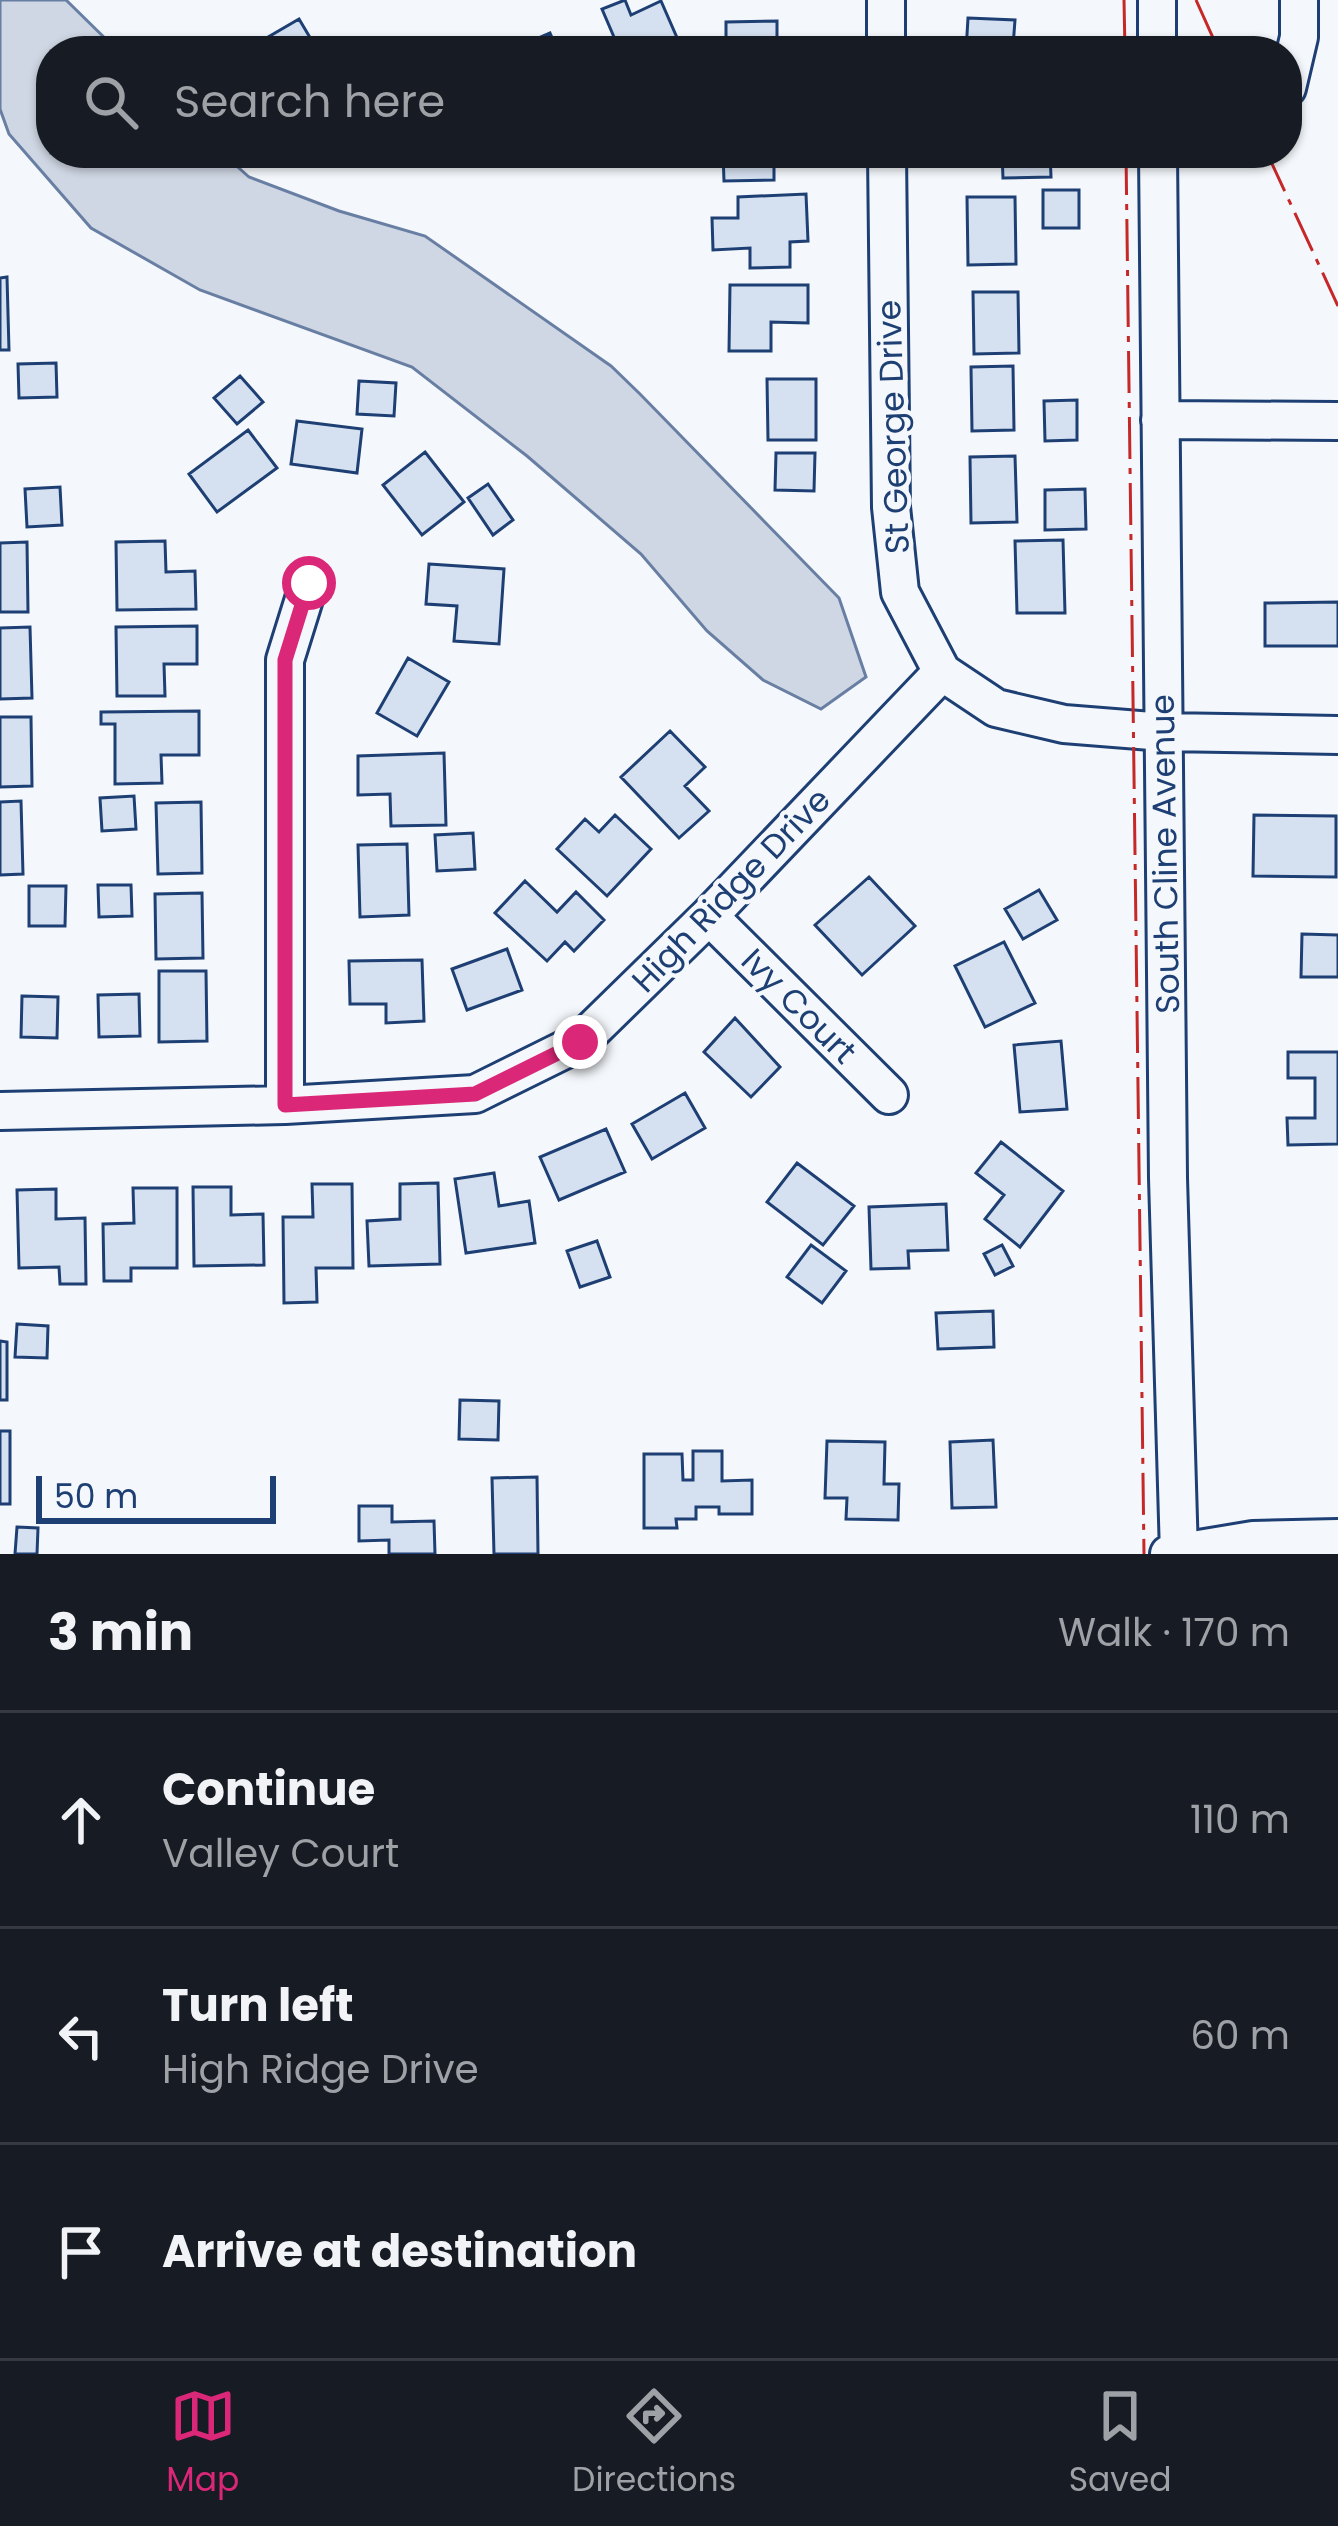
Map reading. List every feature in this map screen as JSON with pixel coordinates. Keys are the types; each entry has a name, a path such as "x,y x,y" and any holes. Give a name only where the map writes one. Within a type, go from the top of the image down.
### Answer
{"street":[{"path":"886,0 886,36"},
{"path":"1157,0 1157,36"},
{"path":"1299,0 1299,36"},
{"name":"St George Drive","path":"887,168 891,507 900,592 942,672 996,708 1064,724 1163,732 1338,735"},
{"name":"South Cline Avenue","path":"1159,168 1176,1553"},
{"path":"1160,420 1338,421"},
{"path":"285,1105 285,660 309,583"},
{"name":"High Ridge Drive","path":"0,1111 285,1105 475,1094 580,1042 709,916 942,672"},
{"name":"Ivy Court","path":"709,916 889,1095"},
{"path":"1176,1553 1252,1540 1338,1538"}],"shaded area":[{"path":"0,0 66,0 103,36 36,36 36,165 9,134 0,109"},
{"path":"39,168 239,168 249,177 339,211 425,236 611,366 640,394 839,598 866,677 821,709 763,680 707,631 641,554 527,456 412,367 200,290 91,228"}],"building":[{"path":"625,0 631,15 661,1 676,36 614,36 602,9"},
{"path":"968,18 1015,20 1014,36 967,36"},
{"path":"299,19 309,36 270,36"},
{"path":"777,21 777,36 726,36 726,22"},
{"path":"724,168 774,168 774,180 724,181"},
{"path":"1003,168 1051,168 1051,177 1003,178"},
{"path":"1043,190 1079,190 1079,228 1043,228"},
{"path":"806,194 808,241 790,242 790,267 750,268 750,248 713,250 712,218 738,218 738,197"},
{"path":"967,197 1015,197 1016,264 968,265"},
{"path":"7,277 9,350 0,350 0,278"},
{"path":"730,285 808,285 808,323 771,322 771,351 729,351"},
{"path":"973,292 1018,292 1019,353 974,354"},
{"path":"56,363 57,397 19,398 18,364"},
{"path":"1013,366 1014,430 972,431 971,367"},
{"path":"240,376 263,402 237,424 214,398"},
{"path":"767,379 816,379 816,440 768,440"},
{"path":"359,381 396,383 394,416 357,414"},
{"path":"1077,400 1077,440 1045,441 1044,401"},
{"path":"297,421 362,429 357,473 291,464"},
{"path":"248,430 277,468 217,512 189,474"},
{"path":"425,452 464,502 422,535 383,485"},
{"path":"776,453 815,453 814,491 775,490"},
{"path":"1015,456 1017,522 971,523 970,457"},
{"path":"488,484 513,520 493,535 468,498"},
{"path":"60,487 62,525 27,527 25,489"},
{"path":"1085,489 1086,529 1045,530 1045,490"},
{"path":"1063,540 1065,613 1017,613 1015,541"},
{"path":"165,541 166,572 195,571 196,609 117,610 116,542"},
{"path":"27,542 28,612 0,612 0,543"},
{"path":"429,564 504,569 499,644 454,641 457,606 426,604"},
{"path":"1338,602 1338,646 1265,646 1265,603"},
{"path":"197,626 197,664 164,664 165,696 117,696 116,627"},
{"path":"30,627 32,698 0,699 0,628"},
{"path":"408,658 449,682 417,736 377,713"},
{"path":"199,711 199,755 161,755 162,783 115,784 115,724 101,724 101,712"},
{"path":"0,717 31,717 32,786 0,787"},
{"path":"670,731 705,767 685,786 709,811 679,838 621,777"},
{"path":"444,753 446,825 391,826 390,794 358,795 358,756"},
{"path":"134,796 136,829 102,831 100,798"},
{"path":"21,801 23,874 0,875 0,802"},
{"path":"201,802 202,873 158,874 156,803"},
{"path":"615,815 651,849 607,896 557,849 585,819 599,832"},
{"path":"1254,815 1336,816 1336,877 1253,876"},
{"path":"473,833 475,869 437,871 435,835"},
{"path":"407,844 409,915 360,917 358,845"},
{"path":"869,877 915,926 862,975 815,925"},
{"path":"525,881 557,912 576,892 604,920 574,951 565,942 547,961 495,913"},
{"path":"98,885 131,885 132,916 99,917"},
{"path":"29,886 66,886 65,926 29,926"},
{"path":"1039,890 1057,920 1023,939 1005,909"},
{"path":"202,893 203,958 156,959 155,894"},
{"path":"1302,934 1338,935 1338,977 1301,977"},
{"path":"1004,942 1035,1003 985,1027 955,966"},
{"path":"507,949 522,990 467,1010 452,969"},
{"path":"422,960 424,1021 386,1023 386,1004 350,1004 349,961"},
{"path":"159,971 206,971 207,1041 159,1042"},
{"path":"139,994 140,1036 99,1037 98,995"},
{"path":"22,996 58,997 57,1038 21,1037"},
{"path":"735,1018 780,1067 751,1097 704,1052"},
{"path":"1061,1041 1067,1109 1020,1112 1014,1045"},
{"path":"1288,1052 1338,1052 1338,1144 1288,1145 1287,1118 1315,1118 1315,1078 1288,1078"},
{"path":"685,1093 705,1128 652,1159 632,1124"},
{"path":"606,1129 625,1172 559,1200 540,1157"},
{"path":"1001,1142 1063,1191 1020,1247 985,1219 1004,1195 976,1173"},
{"path":"797,1163 854,1206 823,1245 767,1202"},
{"path":"494,1173 499,1206 529,1201 535,1243 466,1253 455,1179"},
{"path":"438,1183 440,1264 369,1266 367,1221 400,1219 400,1184"},
{"path":"312,1184 352,1184 353,1268 316,1268 317,1302 284,1303 283,1217 313,1217"},
{"path":"193,1187 231,1187 231,1215 263,1214 264,1265 194,1266"},
{"path":"133,1188 177,1188 177,1268 131,1268 131,1281 104,1281 103,1224 134,1223"},
{"path":"56,1189 56,1219 85,1218 86,1284 60,1284 59,1267 19,1268 17,1190"},
{"path":"946,1204 948,1250 908,1251 909,1268 871,1269 869,1207"},
{"path":"597,1241 610,1277 580,1287 567,1251"},
{"path":"811,1245 846,1271 822,1303 787,1277"},
{"path":"1002,1245 1013,1266 995,1275 984,1254"},
{"path":"993,1311 994,1347 938,1349 936,1313"},
{"path":"17,1324 48,1326 47,1358 15,1357"},
{"path":"0,1341 7,1342 7,1400 0,1400"},
{"path":"460,1400 499,1401 498,1440 459,1439"},
{"path":"0,1431 10,1431 10,1504 0,1504"},
{"path":"993,1440 996,1507 952,1508 950,1442"},
{"path":"827,1441 885,1442 884,1484 899,1484 898,1520 846,1519 847,1498 825,1498"},
{"path":"693,1451 722,1451 722,1481 752,1480 752,1514 719,1514 719,1507 696,1507 696,1519 676,1519 677,1528 644,1528 644,1454 682,1454 683,1480 693,1480"},
{"path":"537,1477 538,1554 494,1554 492,1478"},
{"path":"359,1506 392,1506 392,1522 434,1521 435,1554 389,1554 389,1540 359,1541"},
{"path":"17,1527 38,1528 37,1554 15,1554"}],"power":[{"path":"1124,0 1125,36"},
{"path":"1196,0 1212,36"},
{"path":"1126,168 1144,1554"},
{"path":"1274,168 1338,306"}],"route":[{"path":"309,583 285,660 285,1105 475,1094 580,1042"}]}
